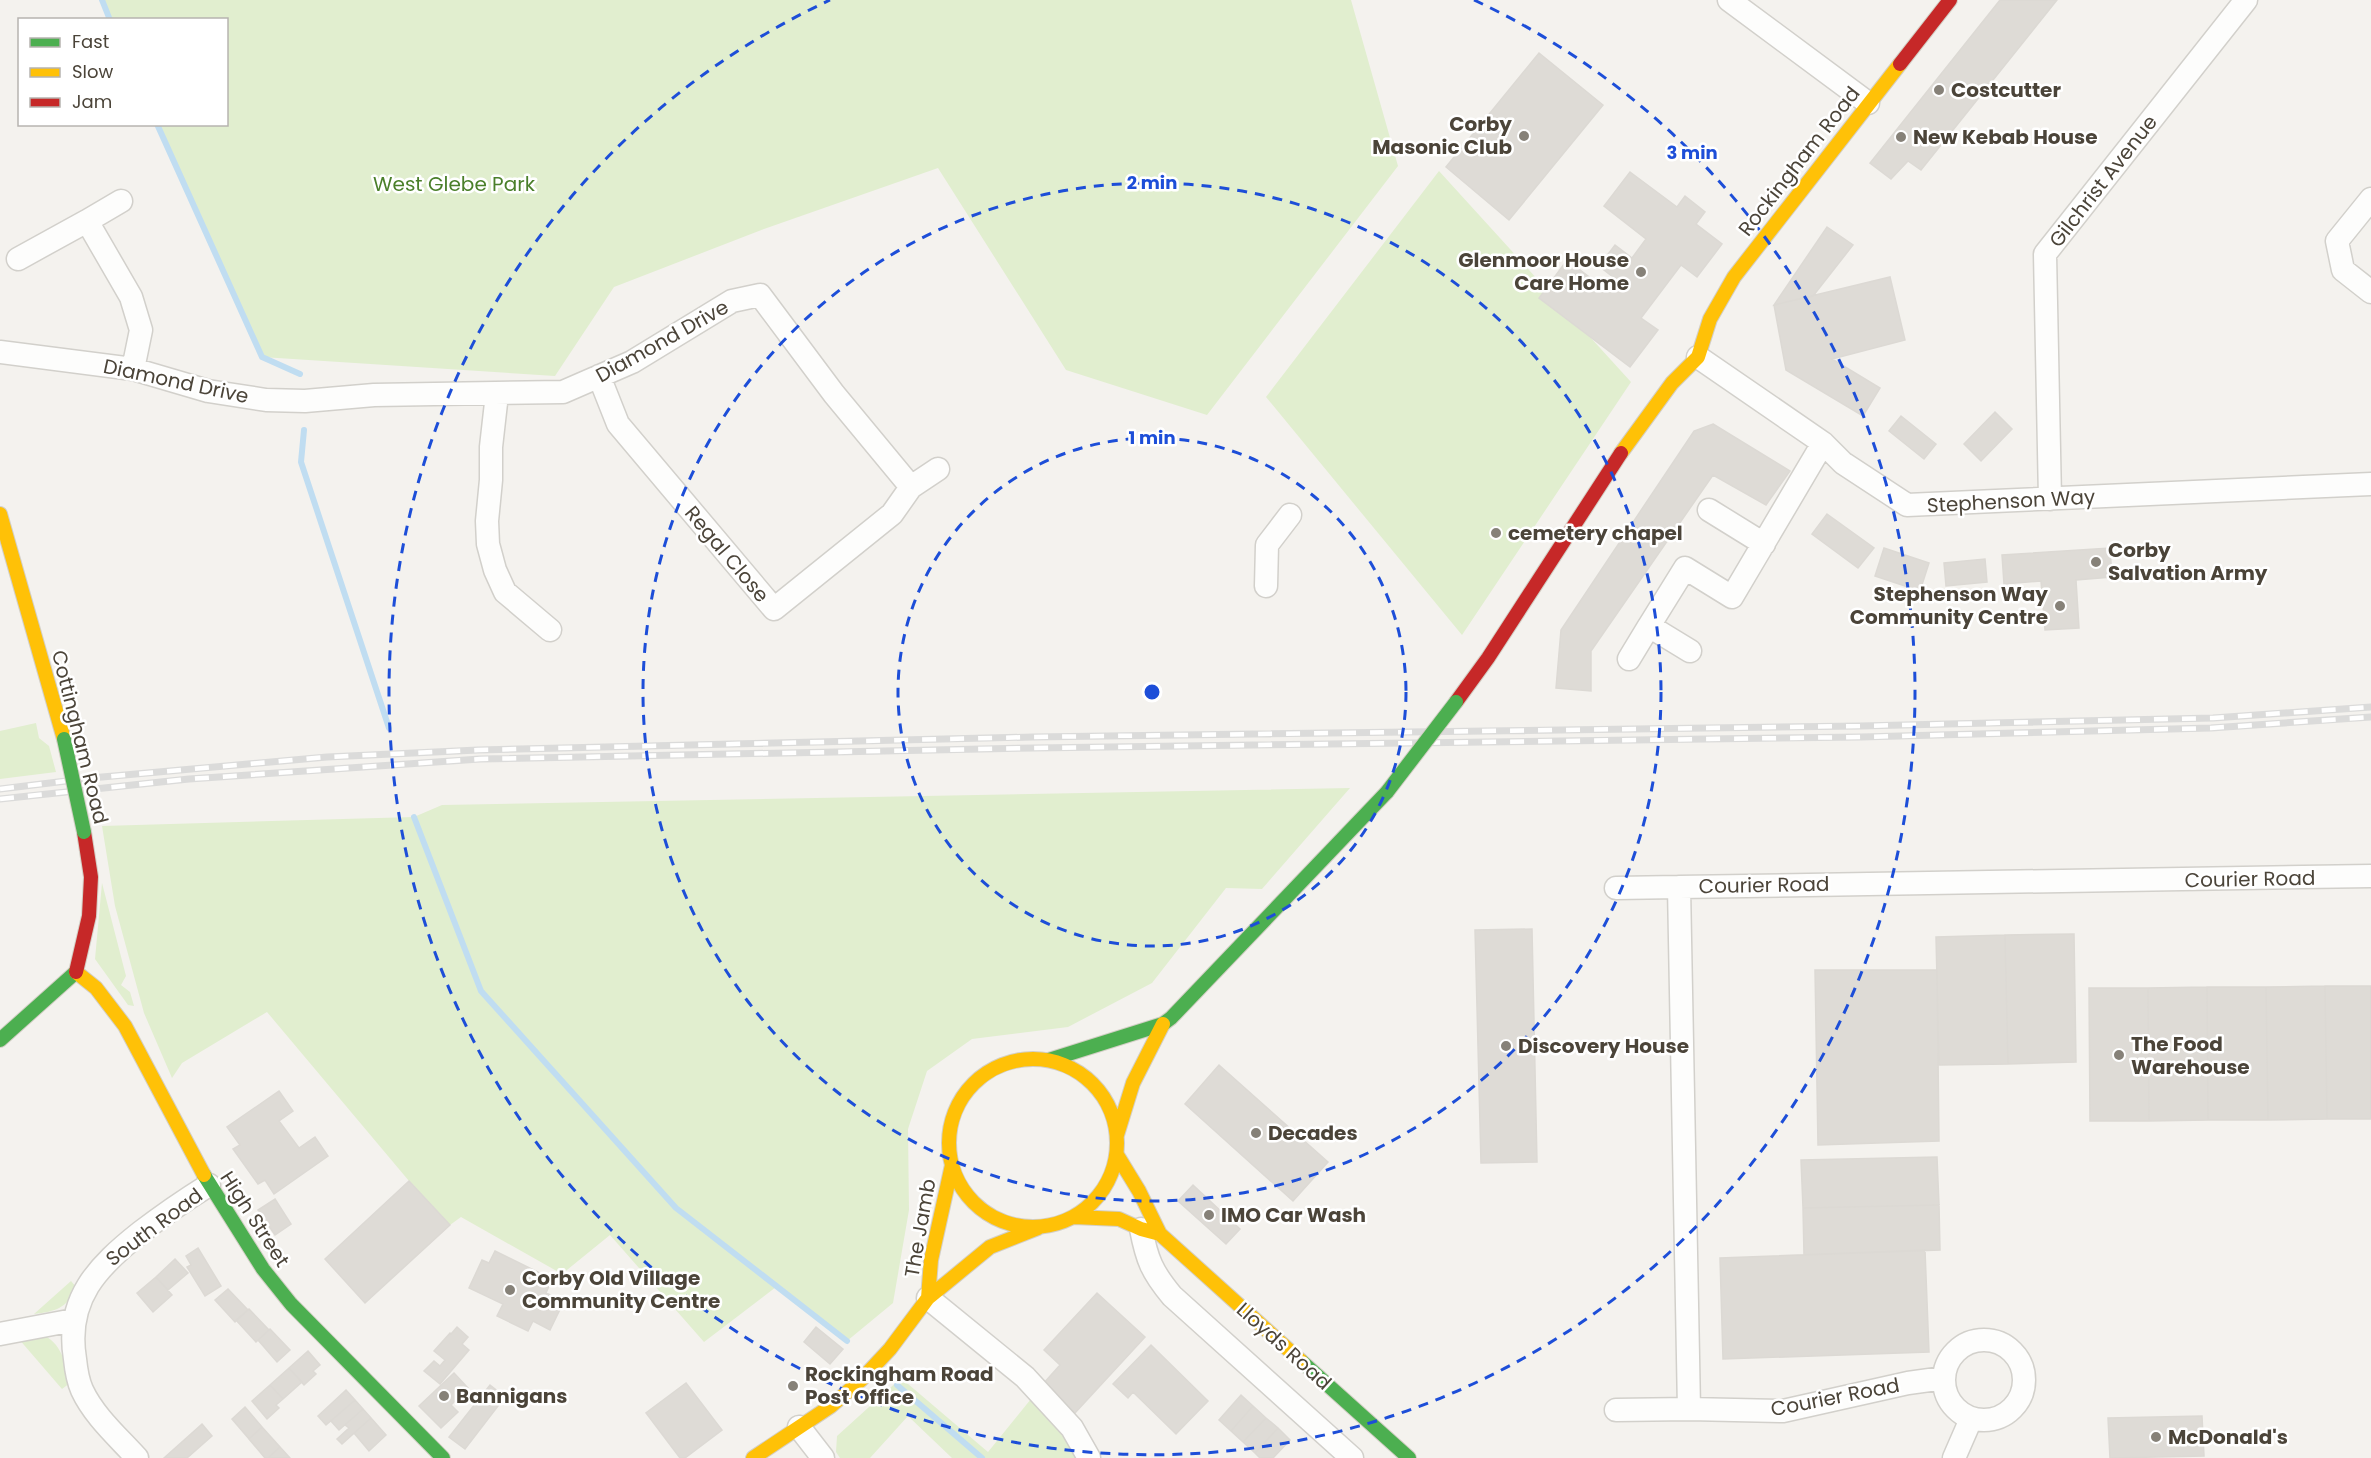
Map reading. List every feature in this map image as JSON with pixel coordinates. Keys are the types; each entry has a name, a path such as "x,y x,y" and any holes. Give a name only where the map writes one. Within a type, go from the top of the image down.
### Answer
{"main road":[{"name":"Rockingham Road","path":"1698,357 1710,319 1734,277 1950,0"},
{"path":"1163,1024 1133,1083 1117,1135 1117,1155 1109,1180 1094,1201 1074,1217 1040,1227 1011,1224 984,1212 964,1191 952,1165 949,1137 955,1109 971,1085 993,1068 1021,1059 1049,1060 1163,1024 1182,1008 1387,792 1488,658 1637,429 1672,383 1698,357"},
{"name":"Cottingham Road","path":"0,514 64,739 84,832 91,877 89,916 76,972"},
{"path":"0,1040 76,972"},
{"name":"High Street","path":"76,972 96,988 125,1026 209,1185 263,1269 291,1304 443,1458"},
{"path":"1049,1060 1082,1074 1106,1101 1117,1135"},
{"name":"Lloyds Road","path":"1117,1155 1139,1191 1151,1232"},
{"name":"The Jamb","path":"928,1298 931,1260 952,1165"},
{"name":"Lloyds Road","path":"1074,1217 1119,1219 1151,1232 1409,1458"},
{"name":"The Jamb","path":"753,1458 831,1406 861,1380 890,1349 928,1298 990,1247 1040,1227"}],"street":[{"path":"1729,0 1868,103"},
{"name":"Gilchrist Avenue","path":"2050,499 2045,254 2246,0"},
{"path":"2371,199 2337,242 2343,270 2371,292"},
{"path":"18,259 121,201"},
{"path":"87,221 131,297 141,330 133,369"},
{"name":"Diamond Drive","path":"0,352 133,369 208,391 266,400 305,401 374,395 563,392 632,362 732,302 760,295 834,394 912,487"},
{"name":"Stephenson Way","path":"1698,357 1823,443 1843,464 1907,506 2371,484"},
{"name":"Regal Close","path":"599,376 618,424 774,609 892,514 912,487 938,469"},
{"path":"497,394 491,447 488,544 495,570 505,592 550,630"},
{"path":"1629,659 1685,568 1732,597 1823,443"},
{"path":"1709,510 1764,544"},
{"path":"1266,586 1267,545 1290,515"},
{"path":"1649,626 1690,651"},
{"name":"Courier Road","path":"1689,1409 1679,887 2371,876"},
{"path":"1616,888 1679,887"},
{"name":"South Road","path":"137,1458 92,1406 82,1389 72,1345 74,1320 93,1277 106,1261 176,1205 209,1185"},
{"name":"Lloyds Road","path":"1151,1232 1146,1253 1155,1276 1172,1296 1352,1458"},
{"path":"928,1298 1025,1377 1072,1428 1089,1458"},
{"path":"0,1334 74,1320"},
{"path":"1988,1338 2006,1345 2017,1354 2026,1383 2020,1397 2010,1409 1999,1417 1983,1421 1971,1419 1955,1409 1947,1394 1944,1378 1947,1363 1958,1349 1971,1342 1988,1338"},
{"name":"Courier Road","path":"1616,1410 1783,1411 1908,1383 1944,1378"},
{"path":"1954,1458 1971,1419"},
{"path":"799,1427 823,1458"}],"green space":[{"name":"West Glebe Park","path":"102,0 1351,0 1398,166 1207,415 1066,370 938,168 764,229 614,287 555,376 262,357 157,126 228,126 228,18 110,18"},
{"path":"1439,171 1631,382 1462,635 1266,397"},
{"path":"36,723 39,738 49,746 56,772 0,779 0,731"},
{"path":"1350,788 1262,889 1226,888 1152,983 1068,1027 972,1039 927,1071 908,1129 909,1210 893,1303 847,1341 776,1287 704,1342 610,1235 562,1274 461,1217 450,1225 409,1181 267,1012 182,1063 172,1078 144,1013 115,906 102,826 414,817 442,805"},
{"path":"102,883 126,976 121,985 130,992 134,1006 128,1005 95,959"},
{"path":"71,1281 77,1288 64,1305 49,1312 34,1314"},
{"path":"41,1334 54,1342 62,1354 70,1383 62,1389 18,1338"},
{"path":"901,1378 988,1452 1035,1394 1067,1431 1077,1458 952,1458 908,1416 870,1458 840,1458 836,1452 837,1436"}],"building":[{"path":"2000,0 2057,0 1921,170 1908,161 1891,179 1870,163"},
{"name":"Corby Masonic Club","path":"1539,53 1603,105 1509,220 1446,167"},
{"name":"Glenmoor House Care Home","path":"1630,172 1677,207 1685,196 1705,212 1696,224 1722,244 1697,277 1681,265 1641,318 1658,330 1630,367 1539,298 1567,260 1609,292 1618,281 1599,266 1615,245 1632,258 1646,239 1604,206"},
{"path":"1827,227 1853,245 1813,296 1774,305"},
{"path":"1890,277 1905,340 1832,359 1880,388 1863,416 1786,370 1774,305"},
{"path":"1995,412 2012,429 1981,461 1964,444"},
{"path":"1901,416 1936,444 1924,459 1889,431"},
{"path":"1713,424 1790,471 1766,505 1713,475 1591,651 1591,691 1556,688 1561,630 1694,431"},
{"path":"1827,514 1874,548 1858,568 1812,534"},
{"path":"1884,548 1929,563 1920,591 1875,576"},
{"name":"Stephenson Way Community Centre","path":"2110,548 2112,577 2076,580 2079,628 2045,630 2041,581 2004,584 2002,555"},
{"path":"1985,559 1987,582 1946,586 1944,563"},
{"name":"Discovery House","path":"1532,929 1537,1162 1481,1163 1475,930"},
{"path":"2074,934 2076,1062 2008,1064 2005,935"},
{"path":"2005,935 2008,1064 1939,1065 1936,937"},
{"path":"1815,970 1937,970 1939,1141 1818,1145"},
{"path":"2325,986 2371,986 2371,1119 2327,1119"},
{"path":"2325,986 2327,1119 2268,1120 2266,987"},
{"path":"2207,987 2266,987 2268,1120 2208,1120"},
{"path":"2207,987 2208,1120 2149,1121 2148,988"},
{"name":"The Food Warehouse","path":"2089,988 2148,988 2149,1121 2090,1121"},
{"name":"Decades","path":"1219,1065 1328,1162 1293,1201 1185,1104"},
{"path":"279,1091 293,1111 279,1121 299,1148 315,1137 328,1156 274,1194 265,1180 258,1184 233,1149 240,1145 227,1127"},
{"path":"1937,1157 1939,1205 1803,1208 1801,1160"},
{"path":"409,1181 450,1225 365,1303 325,1259"},
{"name":"IMO Car Wash","path":"1193,1185 1240,1229 1226,1244 1178,1201"},
{"path":"275,1199 291,1224 275,1235 258,1210"},
{"path":"1939,1205 1940,1250 1804,1255 1803,1208"},
{"path":"198,1248 221,1286 205,1296 187,1267 191,1265 186,1256"},
{"path":"1925,1250 1929,1352 1723,1359 1720,1258"},
{"name":"Corby Old Village Community Centre","path":"495,1251 552,1279 546,1293 564,1301 550,1330 533,1321 528,1331 497,1316 503,1304 469,1288 482,1260 489,1263"},
{"path":"175,1259 188,1273 168,1290 156,1277"},
{"path":"156,1277 172,1295 153,1312 137,1293"},
{"path":"228,1289 248,1310 235,1322 215,1300"},
{"path":"1097,1293 1145,1337 1075,1413 1043,1384 1060,1365 1044,1350"},
{"path":"249,1309 269,1330 256,1342 236,1320"},
{"path":"457,1327 468,1337 462,1344 469,1350 440,1384 424,1371 434,1361 440,1366 445,1360 434,1351"},
{"path":"816,1327 843,1349 830,1364 804,1342"},
{"path":"270,1329 290,1350 277,1362 258,1340"},
{"path":"1151,1345 1208,1401 1176,1434 1133,1392 1128,1398 1113,1384"},
{"path":"308,1351 320,1365 313,1371 316,1374 304,1385 289,1368"},
{"path":"289,1368 302,1382 283,1399 270,1385"},
{"name":"Bannigans","path":"454,1373 468,1388 451,1405 458,1412 441,1428 419,1406"},
{"path":"686,1383 722,1430 685,1458 680,1458 646,1413"},
{"path":"270,1385 283,1399 276,1405 279,1408 267,1419 252,1401"},
{"path":"490,1385 505,1397 465,1449 449,1437"},
{"path":"346,1390 355,1400 326,1425 318,1416"},
{"path":"1241,1395 1253,1406 1231,1431 1219,1420"},
{"path":"355,1400 363,1409 339,1430 331,1421"},
{"path":"1253,1406 1266,1418 1243,1442 1231,1431"},
{"path":"245,1407 262,1427 249,1439 232,1419"},
{"path":"363,1409 371,1418 342,1444 337,1439 349,1428 345,1425"},
{"name":"McDonald's","path":"2202,1416 2204,1456 2110,1458 2108,1418"},
{"path":"371,1418 386,1435 369,1451 354,1433"},
{"path":"1266,1418 1278,1428 1255,1453 1243,1442"},
{"path":"202,1424 212,1436 187,1458 164,1458"},
{"path":"262,1427 280,1447 268,1458 265,1458 249,1439"},
{"path":"1278,1428 1290,1440 1273,1458 1260,1458 1255,1453"},
{"path":"280,1447 290,1458 268,1458"}],"waterway":[{"path":"102,0 109,18"},
{"path":"158,126 262,357 300,374"},
{"path":"304,430 301,462 389,728"},
{"path":"414,817 481,991 676,1208 847,1341"},
{"path":"897,1385 982,1458"}],"railway":[{"path":"0,789 91,778 327,757 478,750 1033,737 1860,726 2213,718 2371,707"},
{"path":"0,799 189,779 480,759 1034,748 1861,737 2211,728 2371,717"}],"traffic: fast":[{"path":"1387,792 1456,702"},
{"path":"64,739 84,832"},
{"path":"1049,1060 1163,1024 1171,1018 1387,792"},
{"path":"0,1040 76,972"},
{"path":"204,1175 263,1269 291,1304 443,1458"},
{"path":"1301,1361 1409,1458"}],"traffic: slow":[{"path":"1621,453 1672,383 1698,357 1710,319 1734,277 1900,64"},
{"path":"0,514 64,739"},
{"path":"76,972 96,988 125,1026 204,1175"},
{"path":"1117,1135 1133,1083 1163,1024"},
{"path":"1033,1059 1065,1066 1079,1073 1092,1084 1103,1097 1110,1111 1117,1143 1110,1175 1103,1189 1092,1202 1079,1213 1065,1220 1033,1227 1001,1220 987,1213 974,1202 963,1189 956,1175 949,1143 956,1111 963,1097 974,1084 987,1073 1001,1066 1033,1059"},
{"path":"1117,1155 1139,1191 1160,1234 1301,1361"},
{"path":"928,1298 931,1260 952,1165"},
{"path":"1074,1217 1119,1219 1141,1229 1160,1234"},
{"path":"753,1458 831,1406 861,1380 890,1349 928,1298 990,1247 1038,1228"}],"traffic: jam":[{"path":"1900,64 1950,0"},
{"path":"1456,702 1488,658 1621,453"},
{"path":"76,972 89,916 91,877 84,832"}],"place":[{"name":"Costcutter","path":"1939,90"},
{"name":"Corby Masonic Club","path":"1524,136"},
{"name":"New Kebab House","path":"1901,137"},
{"name":"Glenmoor House Care Home","path":"1641,272"},
{"name":"cemetery chapel","path":"1496,533"},
{"name":"Corby Salvation Army","path":"2096,562"},
{"name":"Stephenson Way Community Centre","path":"2060,606"},
{"name":"Discovery House","path":"1506,1046"},
{"name":"The Food Warehouse","path":"2119,1055"},
{"name":"Decades","path":"1256,1133"},
{"name":"IMO Car Wash","path":"1209,1215"},
{"name":"Corby Old Village Community Centre","path":"510,1290"},
{"name":"Rockingham Road Post Office","path":"793,1386"},
{"name":"Bannigans","path":"444,1396"},
{"name":"McDonald's","path":"2156,1437"}]}
